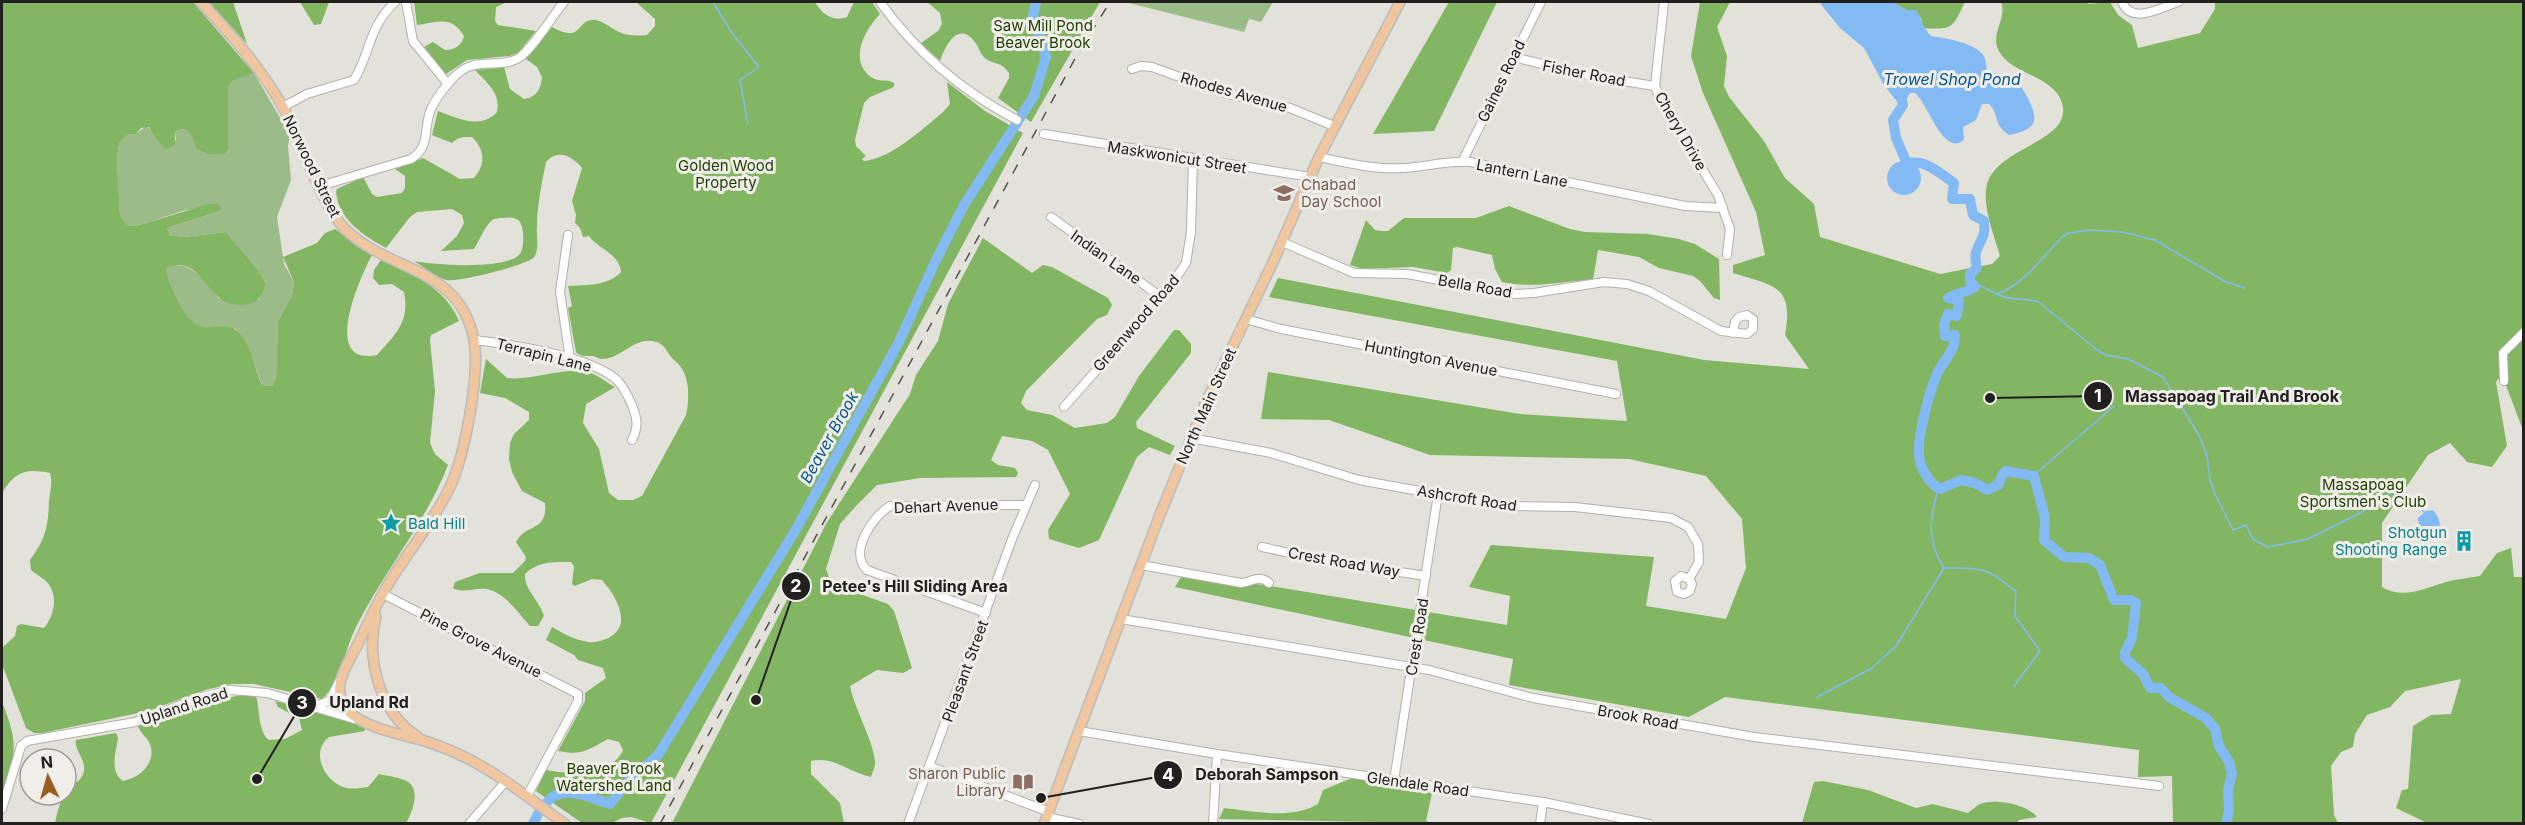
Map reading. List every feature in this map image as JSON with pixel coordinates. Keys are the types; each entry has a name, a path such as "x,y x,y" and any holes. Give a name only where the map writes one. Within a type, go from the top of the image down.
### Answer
{"main road":[{"name":"Norwood Street","path":"201,2 243,48 283,107 337,219 352,235 367,245 429,276 450,293 465,314 474,340 473,383 462,450 455,476 438,510 383,594 342,677 339,691 343,705 358,720"},
{"name":"North Main Street","path":"1047,817 1191,438 1319,157 1400,2"},
{"name":"Norwood Street","path":"383,594 374,625 373,658 380,689 391,710 405,726 428,742"},
{"path":"352,654 365,647 371,652 373,658"},
{"path":"378,727 388,725 391,710"},
{"name":"Upland Road","path":"358,720 428,742 471,759 506,781 565,824"}],"street":[{"path":"283,107 307,94 354,80 363,63 374,29 394,2"},
{"path":"406,2 412,41 448,84"},
{"path":"320,186 411,159 418,154 425,142 430,110 448,84 467,67 518,59 530,47 564,2"},
{"path":"880,2 932,63 976,98 1017,120"},
{"name":"Gaines Road","path":"1462,162 1541,2"},
{"name":"Cheryl Drive","path":"1664,2 1655,86 1660,99 1712,183 1723,208 1730,229 1727,255"},
{"path":"2122,2 2132,14 2178,2"},
{"name":"Fisher Road","path":"1513,57 1597,77 1655,86"},
{"name":"Rhodes Avenue","path":"1132,69 1141,66 1152,67 1224,93 1290,108 1334,126"},
{"name":"Maskwonicut Street","path":"1044,134 1310,177"},
{"name":"Lantern Lane","path":"1319,157 1359,165 1402,168 1462,162 1685,206 1723,208"},
{"name":"Greenwood Road","path":"1064,407 1181,272 1188,255 1191,232 1193,159"},
{"name":"Indian Lane","path":"1051,217 1161,297"},
{"path":"568,236 560,292 570,359"},
{"name":"Bella Road","path":"1282,242 1354,273 1407,274 1514,294 1604,282 1627,284 1658,296 1712,328 1733,333"},
{"name":"Huntington Avenue","path":"1246,319 1281,329 1616,394"},
{"path":"2504,381 2503,353 2523,332"},
{"name":"Terrapin Lane","path":"474,340 525,348 598,368 617,381 624,389 637,421 632,440"},
{"name":"Ashcroft Road","path":"1191,438 1271,453 1359,480 1502,506 1582,507 1677,520 1692,532 1699,550 1698,566 1689,579"},
{"name":"Pleasant Street","path":"908,824 1035,484"},
{"name":"Crest Road","path":"1394,781 1438,494"},
{"name":"Dehart Avenue","path":"986,613 867,570 860,560 860,548 871,525 883,510 890,506 1026,505"},
{"name":"Crest Road Way","path":"1262,547 1321,560 1426,576"},
{"path":"1141,565 1241,583 1255,578 1269,583"},
{"name":"Pine Grove Avenue","path":"383,594 578,694 578,701 527,796"},
{"name":"Brook Road","path":"1121,619 1412,668 1533,698 1754,736 2160,786"},
{"name":"Norwood Street","path":"315,706 328,702 342,677"},
{"name":"Upland Road","path":"2,809 21,746 27,741 135,722 205,696 231,690 255,690 358,720"},
{"name":"Glendale Road","path":"1079,731 1217,754 1543,802 1649,824"},
{"path":"1213,824 1217,754"},
{"path":"929,766 1047,817 1078,824"},
{"path":"469,824 506,781"},
{"path":"1540,824 1543,802"}],"green space":[{"path":"2,2 193,2 254,73 232,81 228,87 228,150 224,154 209,154 197,149 191,135 185,129 175,131 175,145 165,149 149,127 141,128 136,134 126,135 119,144 117,159 120,215 126,225 136,226 209,204 218,204 222,208 217,212 167,228 170,235 184,237 226,232 259,271 266,284 258,299 243,305 226,302 218,297 196,272 184,266 176,265 166,268 167,274 178,301 194,323 204,327 232,328 241,335 249,349 262,385 272,386 276,378 278,321 292,295 294,282 283,257 317,243 325,233 335,229 372,255 353,299 347,334 350,348 360,355 377,355 395,334 403,320 404,292 392,284 379,285 373,278 374,270 381,260 416,276 436,290 453,309 459,321 431,335 430,340 435,391 430,443 435,454 448,465 417,526 357,625 334,683 322,699 254,684 231,684 205,690 148,711 42,733 34,733 26,728 2,664 2,648 15,636 17,626 21,624 44,628 52,614 54,597 50,586 31,570 30,560 45,532 51,480 50,473 34,471 22,473 11,480 2,493"},
{"path":"209,2 233,2 247,44"},
{"path":"300,2 329,2 321,24 314,25"},
{"path":"414,2 507,2 496,7 495,21 498,25 536,31 518,53 467,60 446,74 424,47 433,42 445,50 451,49 459,45 464,36 455,25 449,22 417,25"},
{"path":"636,2 815,2 824,13 832,18 842,18 847,17 854,2 872,2 880,14 864,36 860,53 861,62 864,70 871,77 894,83 894,87 870,97 864,103 855,140 856,146 866,156 862,159 864,161 895,149 943,112 950,104 947,82 985,111 1023,133 651,823 631,817 612,823 582,823 536,791 546,770 567,773 589,772 610,765 618,759 623,750 619,742 608,739 579,752 558,751 585,701 585,693 606,678 603,668 578,660 574,655 546,640 552,627 583,641 593,642 606,639 615,634 620,627 620,611 613,594 602,580 592,579 575,586 572,584 574,566 571,562 541,564 525,574 527,585 544,616 538,626 530,626 511,604 493,591 453,588 455,582 480,573 513,573 526,557 516,542 525,532 540,523 545,512 545,503 522,491 512,472 509,459 510,443 514,434 529,420 529,412 505,398 480,393 486,359 507,378 528,378 559,372 580,371 593,374 615,387 586,404 583,423 599,449 609,493 618,500 633,500 642,496 686,415 688,385 686,378 679,365 663,346 651,341 644,341 609,358 602,359 576,352 568,308 572,306 568,286 604,282 621,272 613,256 589,236 583,237 580,228 575,223 576,215 572,201 582,168 574,160 555,155 546,162 539,202 537,246 534,257 506,269 463,279 442,279 414,261 484,265 511,260 519,255 523,243 523,232 518,220 509,217 491,221 474,249 441,251 457,236 464,223 462,215 452,209 417,212 410,217 386,248 369,238 347,219 338,202 336,192 337,189 363,177 372,194 377,197 402,193 405,188 405,176 395,169 423,158 460,179 474,178 481,168 482,152 472,137 461,138 452,143 432,135 438,111 469,121 484,120 497,112 495,94 475,70 504,67 510,89 524,99 528,98 538,92 542,77 537,67 526,59 552,27 569,33 593,20 600,21 626,34 647,35 655,26 655,19"},
{"path":"927,2 1100,2 1031,122 998,98 1009,78 1009,73 1000,65 985,58 969,36 958,34 953,38 940,61 921,43 938,31 942,24 940,13"},
{"name":"Saw Mill Pond Beaver Brook","path":"1125,2 1273,2 1261,22 1249,19 1244,32"},
{"path":"1449,2 1497,2 1434,131 1373,134"},
{"name":"Massapoag Sportsmen's Club","path":"1700,2 1730,2 1717,27 1727,56 1724,86 1729,97 1764,141 1785,178 1814,204 1820,237 1940,274 1992,264 2000,256 1990,223 1986,198 1991,175 2001,164 2056,128 2062,117 2062,103 2058,94 2043,81 2014,66 2000,53 1996,40 2002,15 2001,2 2087,2 2088,4 2110,2 2118,15 2132,25 2138,48 2200,33 2215,9 2215,2 2523,2 2523,430 2502,375 2496,382 2507,446 2492,467 2467,462 2450,443 2428,455 2382,523 2382,587 2398,593 2406,593 2450,581 2480,576 2497,553 2511,548 2514,577 2524,577 2523,823 2427,823 2396,808 2402,790 2408,789 2413,726 2431,715 2451,714 2461,679 2405,691 2390,707 2367,715 2355,734 2353,747 2341,752 2331,766 2334,815 2338,823 2173,823 2172,776 2138,777 2139,750 1725,697 1689,717 1509,685 1513,659 1175,587 1184,572 1507,625 1510,596 1469,587 1491,545 1654,557 1646,606 1726,619 1746,568 1742,519 1706,476 1629,459 1430,455 1329,420 1261,419 1268,372 1520,414 1627,421 1617,361 1269,297 1278,278 1704,360 1809,369 1785,335 1786,306 1778,290 1760,281 1733,273 1733,265 1765,255 1756,212 1703,93 1691,56"},
{"path":"1892,2 1965,2 1951,26 1933,29 1923,28 1921,18"},
{"path":"254,73 290,135 288,146 291,180 277,217 284,264 294,282 292,295 278,321 276,378 272,386 262,385 252,357 236,329 202,327 189,319 178,302 166,275 165,268 182,266 203,279 219,299 258,300 266,284 259,271 226,232 183,237 170,235 167,228 217,212 221,208 186,210 136,226 126,225 120,216 117,159 119,144 126,135 136,134 146,126 154,132 159,143 176,140 175,131 185,129 198,149 228,139 228,87 231,81"},
{"path":"1509,206 1570,229 1585,232 1648,234 1695,244 1719,259 1720,300 1714,298 1693,276 1659,268 1639,257 1598,250 1593,280 1536,285 1502,282 1495,269 1492,255 1457,247 1453,248 1451,270 1447,273 1413,267 1363,269 1350,265 1366,220 1375,230 1388,231 1404,218 1476,218"},
{"path":"983,238 1032,273 1043,265 1052,267 1108,298 1112,305 1107,315 1097,319 1026,391 1021,403 1027,410 1052,415 1075,428 1107,423 1115,417 1139,376 1174,330 1179,330 1191,344 1191,353 1136,422 1137,428 1175,446 1170,455 1149,447 1137,457 1099,540 1079,548 1049,539 1048,530 1070,494 1048,450 1032,441 1002,436 991,460 998,465 1015,468 1018,473 1016,477 920,478 877,485 840,524 826,569 830,580 838,586 888,604 894,611 912,668 903,673 877,670 850,686 874,755 875,765 871,777 827,761 811,761 811,774 840,803 844,823 672,823 826,524 910,394 916,375 938,341 948,304"},
{"path":"242,695 256,696 261,726 269,740 285,739 302,730 299,718 278,707 275,701 364,726 365,731 329,737 323,743 320,758 325,772 336,783 346,788 368,787 379,774 408,782 415,796 413,808 406,823 55,824 59,807 78,807 78,781 83,774 84,767 76,740 116,733 118,738 116,772 123,781 130,779 146,768 151,756 149,742 138,726 205,702"},
{"path":"2,702 11,729 14,749 2,797"},
{"path":"1352,778 1432,793 1426,821 1431,823 1219,819 1224,808 1272,813 1307,809 1318,804 1323,790"},
{"path":"1823,781 1868,790 1916,808 1933,804 1968,813 1986,802 2002,802 2026,809 2037,817 2019,820 2016,824 1802,823 1814,782"}],"water":[{"name":"Trowel Shop Pond","path":"1819,2 1892,2 1907,10 1916,10 1931,36 1960,42 1980,51 1986,61 1987,70 2015,78 2033,109 2034,121 2027,129 2009,135 2000,127 1989,104 1982,104 1976,120 1963,127 1964,140 1956,143 1949,142 1915,93 1910,93 1903,105 1894,98 1884,85 1864,48 1840,28"},
{"path":"1904,161 1916,166 1921,178 1916,190 1904,195 1892,190 1887,178 1892,166"},
{"path":"2433,510 2440,522 2437,536 2430,535 2419,525 2418,518 2426,511"}],"waterway":[{"path":"713,2 732,33 759,67 740,80 748,124"},
{"name":"Beaver Brook","path":"547,802 553,796 569,793 610,804 626,784 658,755 795,531 899,342 964,205 1034,96 1046,57 1033,16 1036,2"},
{"path":"1899,91 1903,105 1893,120 1896,138 1906,161 1929,166 1954,183 1952,199 1970,199 1973,215 1984,221 1983,236 1976,255 1977,268 1970,274 1970,281 1975,287 1948,298 1959,300 1957,316 1948,314 1944,324 1945,336 1955,335 1955,341 1935,380 1925,413 1919,447 1923,470 1932,483 1940,489 1961,480 1975,483 1987,490 1998,485 2006,471 2034,476 2045,518 2044,540 2064,557 2089,558 2100,565 2114,600 2131,600 2136,603 2132,638 2125,652 2125,658 2143,674 2150,688 2161,688 2169,697 2206,718 2215,729 2219,746 2229,762 2232,773 2228,790 2229,811 2226,824"},
{"path":"1970,281 1997,294 2024,277 2062,237 2069,233 2091,230 2122,232 2155,240 2226,282 2245,288"},
{"path":"1997,294 2007,298 2039,302 2097,350 2106,355 2128,359 2163,377 2200,437 2207,456 2210,480 2233,530 2246,525 2253,539 2268,547 2308,539 2362,512 2399,487 2424,512"},
{"path":"2033,476 2114,406"},
{"path":"1817,697 1872,668 1896,646 1944,568 1934,548 1931,529 1938,489"},
{"path":"1944,568 1981,570 1998,578 2016,591 2015,616 2040,651 2014,686"},
{"name":"Beaver Brook","path":"533,824 538,814"}],"railway":[{"path":"660,824 1077,55 1110,2"}],"place":[{"name":"Chabad Day School","path":"1284,193"},
{"name":"Massapoag Trail And Brook","path":"1990,398"},
{"name":"Bald Hill","path":"391,523"},
{"name":"Shotgun Shooting Range","path":"2464,541"},
{"name":"Petee's Hill Sliding Area","path":"756,700"},
{"name":"Upland Rd","path":"257,779"},
{"name":"Sharon Public Library","path":"1023,782"},
{"name":"Deborah Sampson","path":"1041,798"}],"park label":[{"name":"Golden Wood Property","path":"726,174"},
{"name":"Beaver Brook Watershed Land","path":"614,776"}]}
